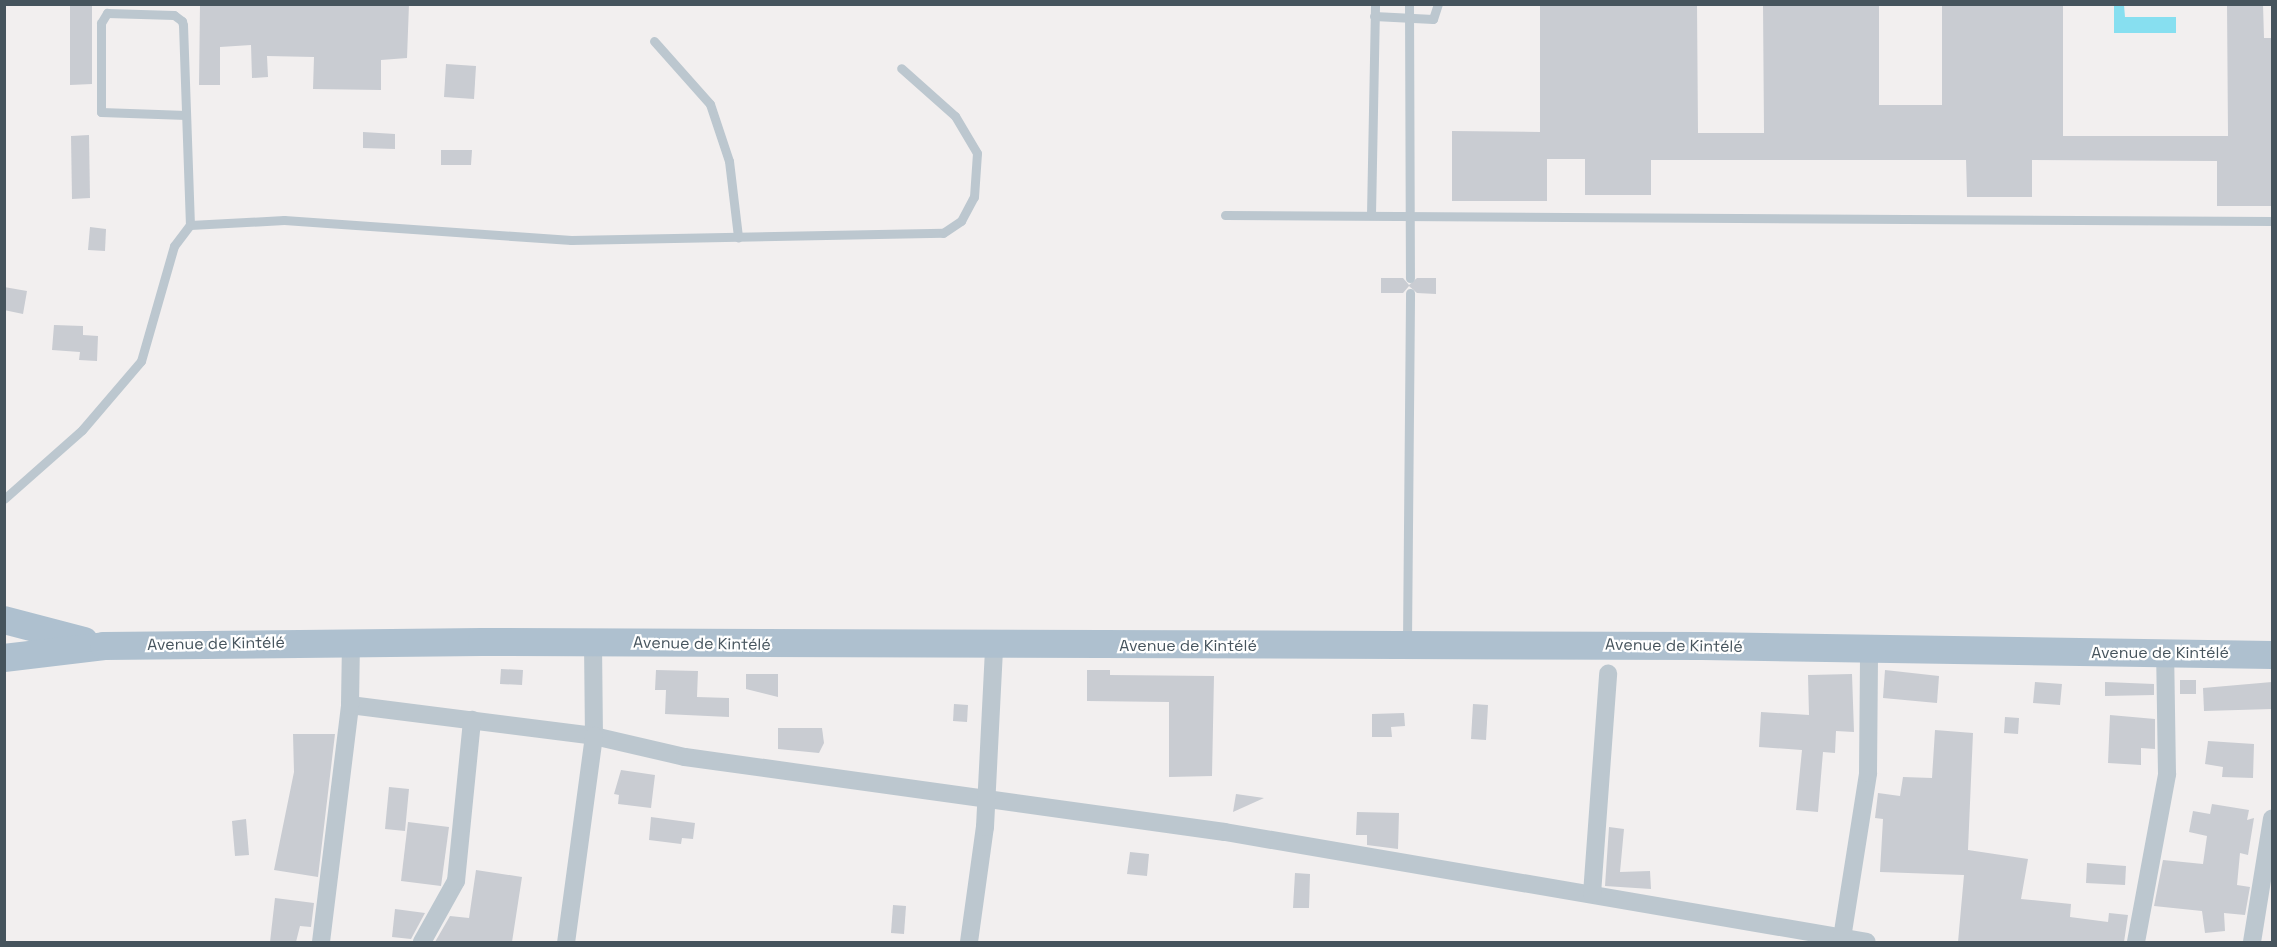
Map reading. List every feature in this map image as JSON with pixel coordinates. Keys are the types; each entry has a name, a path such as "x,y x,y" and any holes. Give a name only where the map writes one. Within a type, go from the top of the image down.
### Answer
{"main road":[{"name":"Avenue de Kintélé","path":"4,620 104,646"},
{"name":"Avenue de Kintélé","path":"4,658 104,646 593,643 994,647 1869,649 2272,655"}],"street":[{"path":"566,942 594,735 593,643"},
{"path":"321,942 350,705 351,644"},
{"path":"969,942 987,798 994,647"},
{"path":"1842,938 1868,773 1869,649"},
{"path":"2136,942 2167,774 2165,653"},
{"path":"1592,894 1608,674"},
{"path":"350,705 594,735 685,757 987,798 1592,894 1867,942"},
{"path":"422,942 456,881 472,720"},
{"path":"2252,942 2272,819"}],"lane":[{"path":"1371,215 1375,4"},
{"path":"1409,4 1410,278"},
{"path":"1374,16 1433,19 1438,4"},
{"path":"4,499 82,430 141,361 174,246 190,225 186,115 182,21 174,15 107,13 101,23 101,112 186,115"},
{"path":"654,41 710,104 729,161 738,237"},
{"path":"190,225 284,220 571,240 943,233 961,221 974,197 977,153 955,116 902,68"},
{"path":"1225,215 2272,221"},
{"path":"1407,647 1410,293"}],"water":[{"path":"2193,4 2124,5 2125,17 2176,17 2176,33 2114,33 2114,5"}],"building":[{"path":"70,4 92,4 92,84 70,85"},
{"path":"200,4 409,4 407,58 381,60 381,90 313,89 314,57 267,56 268,77 252,78 251,45 220,47 220,85 199,85"},
{"path":"1540,4 1697,4 1698,133 1764,133 1763,4 1879,4 1879,105 1942,105 1942,4 2063,4 2063,136 2228,136 2227,4 2263,4 2264,38 2272,38 2272,206 2217,206 2217,161 2032,160 2032,197 1967,197 1966,160 1651,160 1651,195 1585,195 1585,159 1547,159 1547,201 1452,201 1452,131 1540,132"},
{"path":"446,64 476,66 474,99 444,97"},
{"path":"363,132 395,134 395,149 363,148"},
{"path":"89,135 90,198 72,199 71,136"},
{"path":"441,150 472,150 471,165 441,165"},
{"path":"90,227 106,229 105,251 88,250"},
{"path":"1381,278 1403,278 1409,285 1417,278 1436,278 1436,294 1417,293 1409,286 1403,293 1381,293"},
{"path":"4,287 27,291 23,314 4,310"},
{"path":"54,325 83,326 83,335 98,336 97,361 79,360 80,352 52,350"},
{"path":"501,669 523,670 522,685 500,684"},
{"path":"656,670 698,671 697,697 729,698 729,717 665,714 666,690 655,690"},
{"path":"1087,670 1110,670 1110,675 1214,676 1212,776 1169,777 1169,702 1087,701"},
{"path":"1885,670 1939,676 1937,703 1883,698"},
{"path":"746,674 778,674 778,697 746,689"},
{"path":"1852,674 1854,732 1836,731 1835,753 1823,752 1818,812 1796,810 1802,750 1759,747 1761,712 1809,715 1808,675"},
{"path":"2180,680 2196,680 2196,694 2180,694"},
{"path":"2035,682 2062,684 2060,705 2033,703"},
{"path":"2105,682 2154,684 2154,695 2105,696"},
{"path":"2272,682 2272,709 2204,711 2203,688"},
{"path":"954,704 968,705 967,722 953,721"},
{"path":"1473,704 1488,705 1486,740 1471,739"},
{"path":"1404,713 1405,726 1391,727 1392,737 1372,737 1372,714"},
{"path":"2110,715 2155,719 2155,749 2141,748 2141,765 2108,763"},
{"path":"2005,717 2019,718 2018,734 2004,733"},
{"path":"778,728 822,728 824,743 819,753 778,749"},
{"path":"1935,730 1973,733 1968,850 2028,859 2021,899 2071,904 2070,917 2108,922 2109,913 2128,915 2124,942 1958,942 1964,875 1880,872 1883,819 1875,818 1878,793 1900,796 1903,777 1932,778"},
{"path":"293,734 335,734 318,877 274,870 294,772"},
{"path":"2208,741 2254,744 2253,778 2222,777 2223,767 2205,764"},
{"path":"621,770 655,775 651,808 618,804 619,795 614,794"},
{"path":"389,787 409,789 405,831 385,829"},
{"path":"1236,794 1264,798 1233,812"},
{"path":"2212,804 2249,810 2247,820 2254,818 2248,855 2240,853 2237,885 2250,887 2245,915 2224,913 2225,931 2205,933 2202,911 2154,906 2163,860 2203,864 2207,836 2189,832 2193,811 2210,814"},
{"path":"1357,812 1399,813 1398,849 1367,845 1367,835 1356,835"},
{"path":"651,817 695,823 693,839 682,838 681,844 649,840"},
{"path":"246,819 249,855 235,856 232,821"},
{"path":"408,822 449,827 441,886 401,881"},
{"path":"1609,827 1624,829 1620,872 1650,871 1651,889 1605,886"},
{"path":"1130,852 1149,854 1147,876 1127,874"},
{"path":"2087,863 2126,866 2125,885 2086,883"},
{"path":"476,870 522,877 512,942 435,942 450,916 469,918"},
{"path":"1295,873 1310,874 1309,908 1293,908"},
{"path":"275,898 314,903 311,927 300,926 296,942 270,942"},
{"path":"893,905 906,906 904,934 891,933"},
{"path":"395,909 425,913 411,939 392,937"}]}
